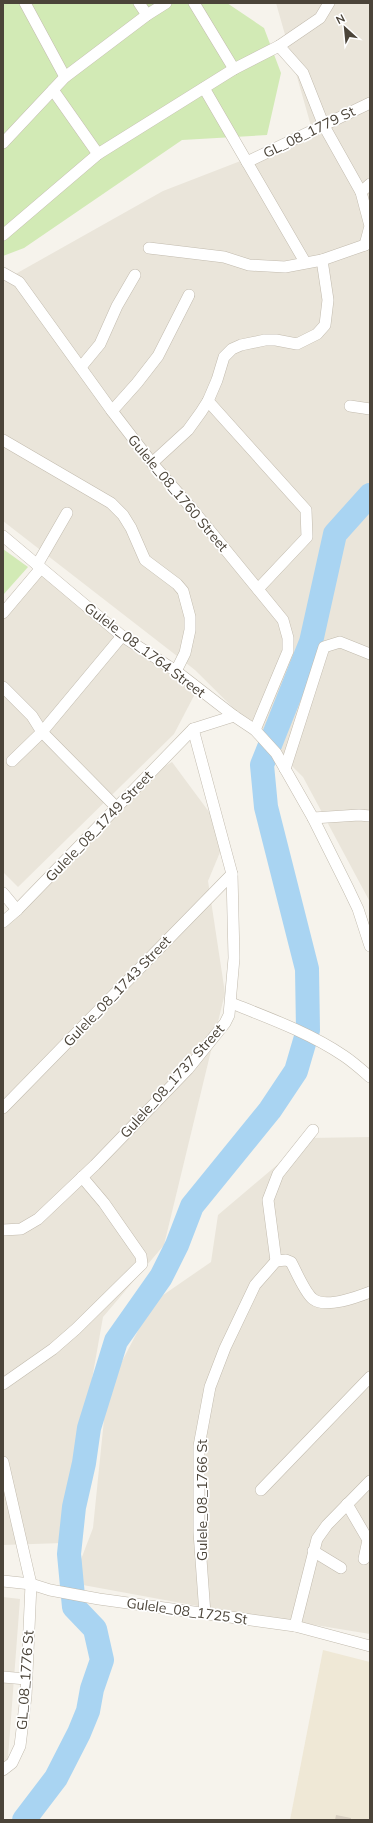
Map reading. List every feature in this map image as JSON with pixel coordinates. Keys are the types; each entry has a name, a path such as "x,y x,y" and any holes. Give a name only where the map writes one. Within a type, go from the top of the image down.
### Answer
{"street":[{"path":"25,3 65,77"},
{"path":"139,3 147,15"},
{"path":"3,143 65,77 147,15 166,3"},
{"path":"194,3 234,69"},
{"path":"3,235 98,154 234,69 279,46 320,18 329,3"},
{"path":"149,248 224,257 249,265 285,267 322,260 367,246 370,226 361,192 324,126 303,73 279,46"},
{"path":"204,88 305,262"},
{"path":"53,90 98,154"},
{"name":"GL_08_1779 St","path":"247,162 370,103"},
{"path":"361,192 370,184"},
{"path":"152,463 188,430 208,401 217,380 224,356 232,349 241,345 265,340 276,340 297,344 317,334 325,325 328,300 322,260"},
{"name":"Gulele_08_1760 Street","path":"3,273 19,282 112,411 152,463 193,510 283,620 288,638 288,651 255,730"},
{"path":"81,367 100,344 135,275"},
{"path":"112,411 137,383 158,356 189,295"},
{"path":"208,401 306,510 306,537 258,589"},
{"path":"350,406 370,409"},
{"path":"3,440 111,504 123,515 132,528 145,560 177,584 183,591 190,617 190,630 186,653 176,671"},
{"path":"3,613 39,566 67,513"},
{"name":"Gulele_08_1764 Street","path":"3,536 122,636 176,671 234,716 255,730 276,753 313,818"},
{"path":"12,761 42,732 122,636"},
{"path":"285,769 324,647 340,642 370,654"},
{"path":"3,687 32,716 42,732 117,808"},
{"path":"193,729 234,716"},
{"name":"Gulele_08_1749 Street","path":"3,922 17,910 193,729"},
{"name":"Gulele_08_1737 Street","path":"3,1230 21,1229 38,1219 82,1177 188,1069 225,1023 229,1015 234,958 232,874 193,729"},
{"path":"370,816 359,814 313,818 358,909 370,946"},
{"name":"Gulele_08_1743 Street","path":"3,1108 232,874"},
{"path":"3,893 17,910"},
{"path":"231,1003 279,1022 331,1048 345,1056 370,1078"},
{"path":"313,1130 278,1174 268,1200 276,1261 286,1260 291,1262 314,1300 321,1302 348,1300 370,1292"},
{"path":"3,1384 65,1339 142,1264 140,1256 104,1203 82,1177"},
{"name":"Gulele_08_1766 St","path":"205,1614 198,1532 199,1446 210,1387 225,1348 255,1285 276,1261"},
{"path":"261,1490 370,1377"},
{"name":"GL_08_1776 St","path":"3,1462 31,1584 26,1696 20,1746 12,1763 3,1770"},
{"path":"295,1626 317,1539 347,1504 370,1481"},
{"path":"347,1504 368,1540 364,1559"},
{"path":"313,1551 341,1568"},
{"name":"Gulele_08_1725 St","path":"3,1581 31,1584 50,1590 99,1599 295,1626 370,1646"},
{"path":"3,1677 26,1679"}],"shaded area":[{"path":"276,3 370,3 370,902 303,777 195,670 3,521 3,281 163,191 313,133"},
{"path":"43,573 197,690 174,734 18,887 3,872 3,617"},
{"path":"172,762 212,816 223,845 208,881 225,993 164,1245 103,1317 63,1543 3,1545 3,920 155,772"},
{"path":"370,1137 370,1634 192,1605 72,1583 93,1528 107,1390 153,1302 211,1262 218,1215 309,1138"},
{"path":"3,1597 20,1599 7,1771 3,1771"},
{"path":"323,1650 370,1662 370,1820 290,1820"}],"green space":[{"path":"3,3 227,3 264,28 281,73 267,135 182,140 24,248 3,256"},
{"path":"3,549 28,567 3,595"}],"building":[{"path":"336,1815 351,1818 351,1820 335,1820"}],"waterway":[{"path":"24,1820 56,1778 79,1733 88,1711 92,1689 102,1660 95,1629 74,1607 69,1554 74,1507 84,1463 89,1428 116,1341 161,1277 177,1245 192,1206 270,1110 296,1071 308,1030 307,969 266,807 262,765 311,642 335,534 370,495"}]}
